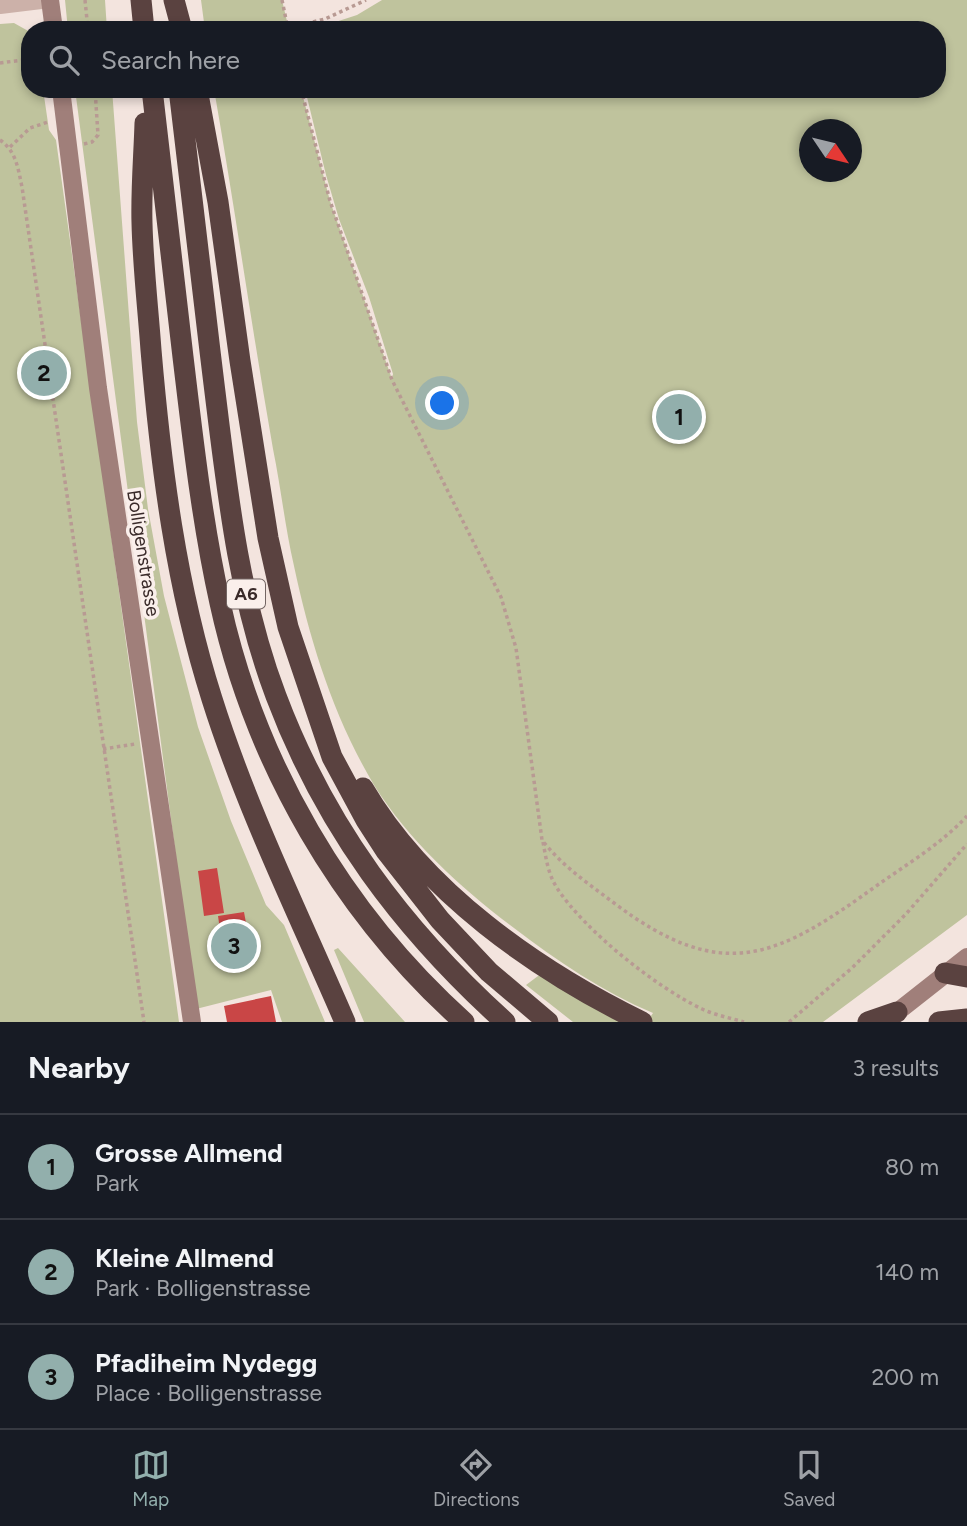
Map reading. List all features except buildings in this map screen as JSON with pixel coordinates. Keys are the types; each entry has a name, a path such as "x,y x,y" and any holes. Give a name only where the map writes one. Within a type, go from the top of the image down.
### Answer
{"highway":[{"path":"141,0 143,21"},
{"path":"171,0 172,21"},
{"path":"171,0 179,21"},
{"path":"146,98 142,222 148,305 162,455 184,595 201,664 233,761 270,853 345,1022"},
{"name":"A6","path":"153,98 202,504 220,606 242,680 291,799 324,855 377,930 464,1022"},
{"name":"A6","path":"180,98 224,468 237,550 260,646 275,694 316,787 370,876 431,951 505,1022"},
{"path":"199,98 218,201 268,538 295,650 332,757 366,820 405,877 489,972 548,1022"},
{"path":"320,716 378,811 447,890 545,968 642,1022"},
{"path":"945,973 967,977"},
{"path":"868,1022 891,1017"},
{"path":"939,1022 967,1019"}],"main road":[{"path":"50,0 53,21"},
{"name":"Bolligenstrasse","path":"62,98 98,388 192,1022"},
{"path":"891,1017 967,957"}],"street":[{"path":"0,5 41,0"}],"path":[{"path":"85,0 87,21"},
{"path":"282,0 286,21"},
{"path":"318,21 366,0"},
{"path":"0,63 21,61"},
{"path":"68,148 92,142 98,135 95,98"},
{"path":"303,98 330,201 392,380 490,573 510,621 542,840 547,867 556,887 577,914 613,949 661,984 703,1009 744,1022"},
{"path":"10,147 30,128 64,117"},
{"path":"0,140 10,147 22,187 144,1022"},
{"path":"103,749 151,742"},
{"path":"542,840 574,873 631,916 669,938 697,949 730,953 764,951 794,940 827,922 932,846 967,816"},
{"path":"789,1022 852,968 906,914 967,844"}],"green space":[{"path":"65,0 105,0 106,21 67,21"},
{"path":"201,0 282,0 287,21 204,21"},
{"path":"382,0 967,0 967,915 823,1022 647,1022 653,1013 616,996 564,964 494,913 438,863 388,806 347,733 316,651 288,537 215,98 303,98 330,201 392,379 393,374 369,297 339,219 307,98 946,98 946,21 339,21 357,15"},
{"path":"14,23 21,27 21,98 44,98 49,130 56,140 179,1022 0,1022 0,24"},
{"path":"76,98 113,98 137,422 148,509 164,596 198,727 231,821 266,905 284,925 325,1022 282,1022 271,990 196,1009"},
{"path":"338,948 405,1022 364,1022 334,950"},
{"path":"542,973 627,1022 573,1022 526,985"}],"place":[{"name":"Kleine Allmend","path":"44,373"},
{"name":"Grosse Allmend","path":"679,417"},
{"name":"Pfadiheim Nydegg","path":"234,946"}]}
